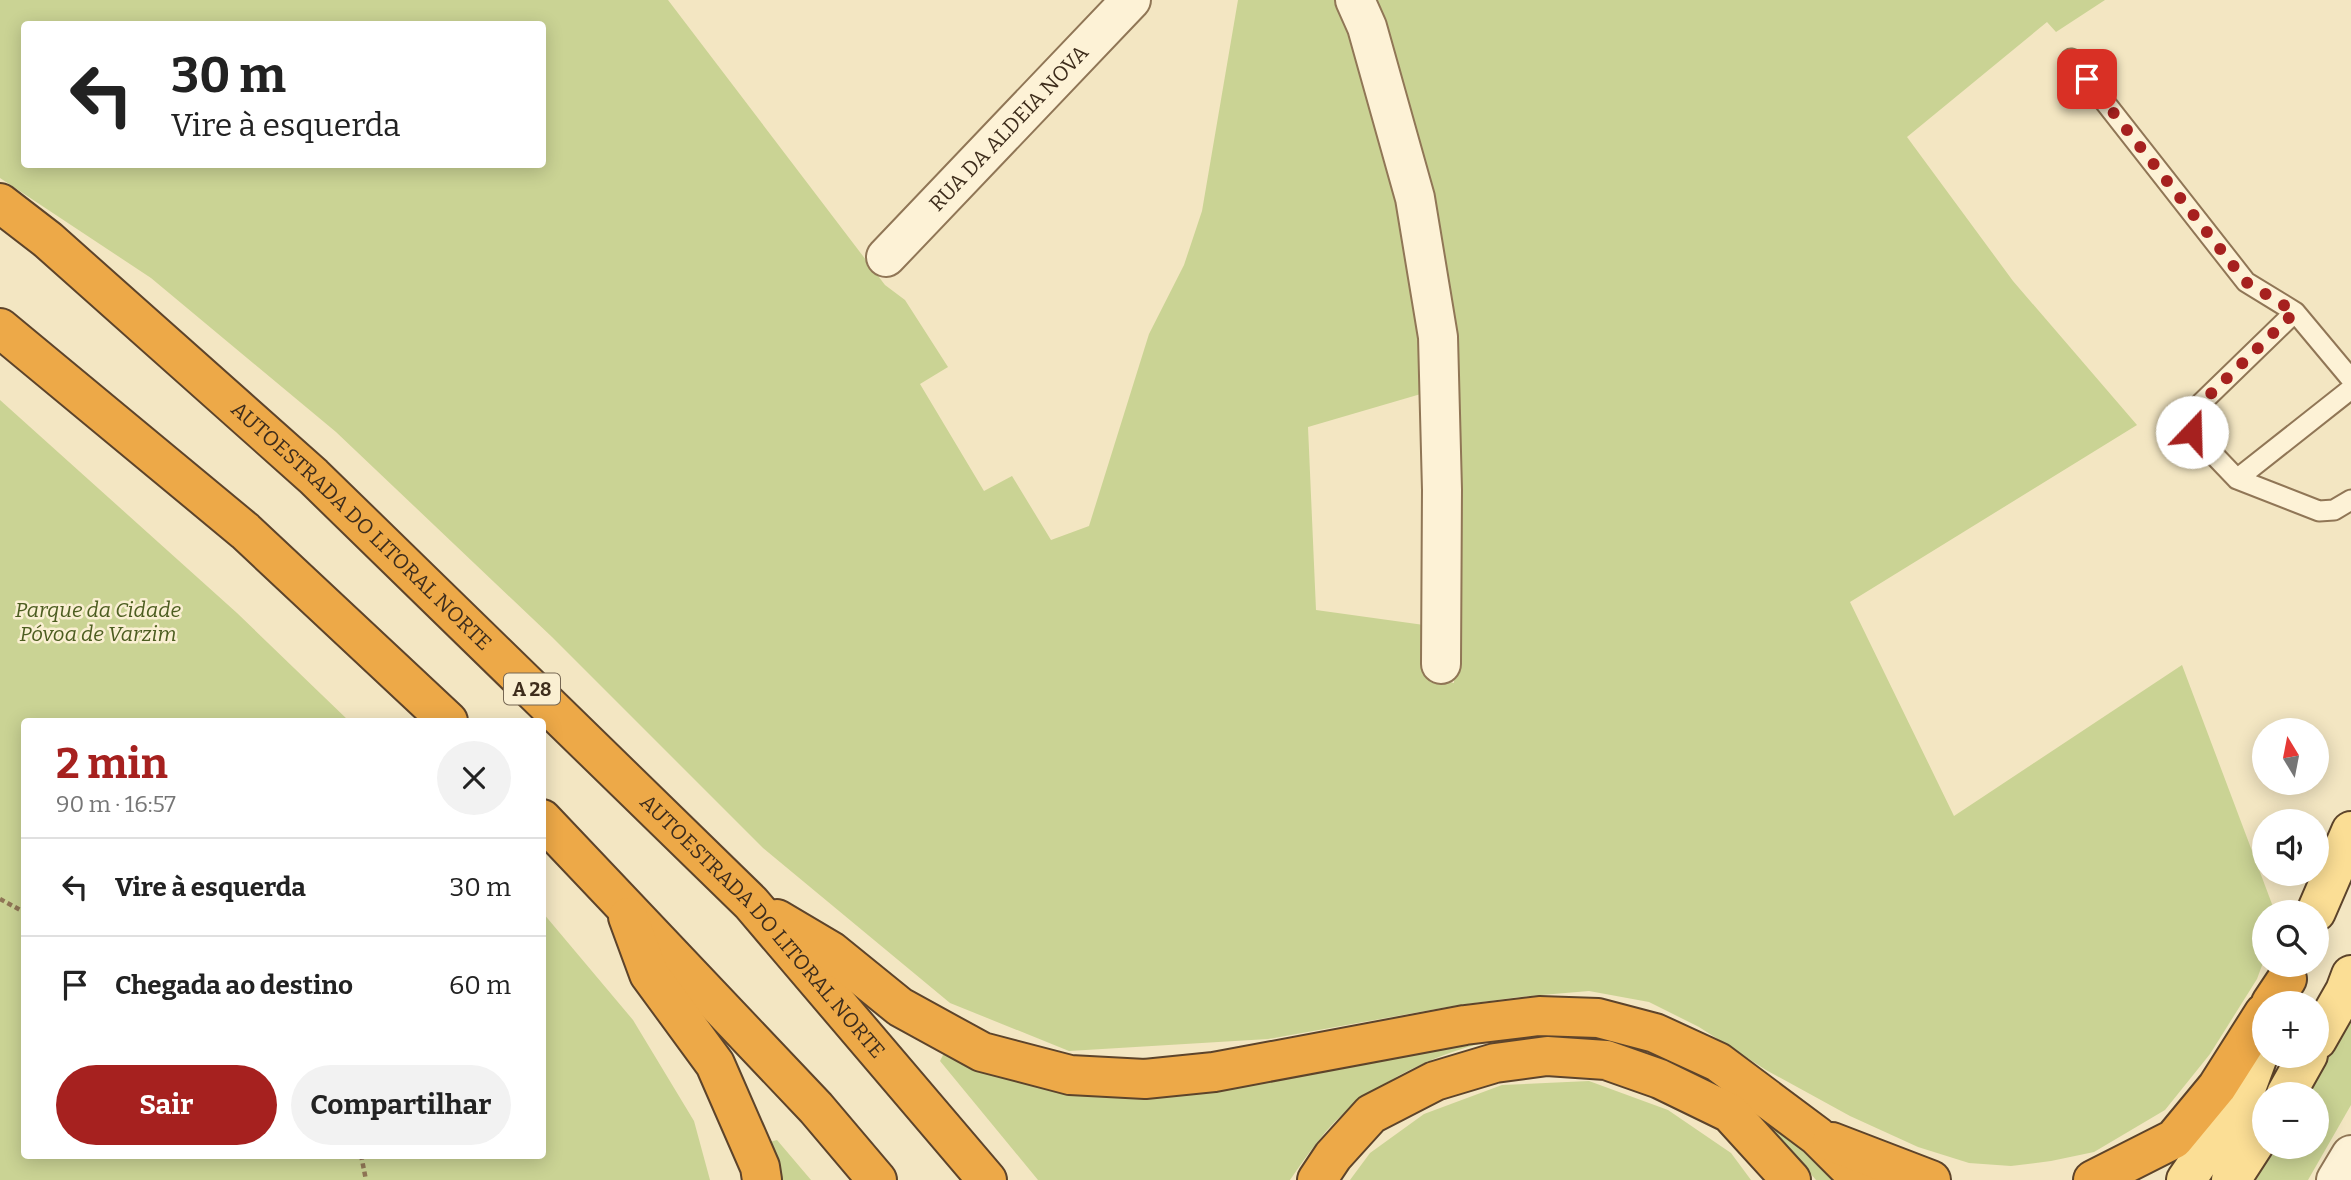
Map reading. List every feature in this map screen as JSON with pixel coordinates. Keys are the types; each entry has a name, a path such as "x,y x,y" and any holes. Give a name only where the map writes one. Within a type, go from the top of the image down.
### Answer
{"highway":[{"name":"AUTOESTRADA DO LITORAL NORTE","path":"0,204 48,240 313,476 751,903 987,1180"},
{"path":"0,328 245,531 445,718"},
{"path":"546,822 816,1108 877,1180"},
{"path":"623,902 649,974 715,1064 760,1167 762,1180"},
{"path":"751,903 831,951 900,1007 982,1052 1070,1074 1145,1079 1214,1072 1465,1025 1539,1016 1598,1018 1655,1032 1718,1062 1817,1136 1861,1180"},
{"path":"2092,1180 2174,1139 2217,1087 2252,1032"},
{"path":"1317,1180 1333,1156 1371,1114 1435,1081 1495,1063 1546,1056 1606,1060 1660,1079 1730,1113 1789,1179"},
{"path":"1817,1136 1931,1180"}],"main road":[{"path":"2321,900 2351,831"},
{"path":"2329,1019 2351,975"},
{"path":"2186,1180 2243,1097 2254,1068"},
{"path":"2231,1180 2252,1148"}],"street":[{"name":"RUA DA ALDEIA NOVA","path":"887,257 1131,0"},
{"path":"1355,0 1367,27 1415,198 1438,337 1442,490 1441,664"},
{"path":"2336,1180 2351,1155"}],"lane":[{"path":"2071,59 2246,282 2295,312 2351,379"},
{"path":"2295,312 2193,411 2192,432 2237,479 2319,511 2334,510 2351,500"},
{"path":"2237,479 2351,389"}],"path":[{"path":"0,899 21,910"},
{"path":"362,1159 366,1180"}],"green space":[{"path":"0,0 668,0 885,285 905,300 948,367 920,384 984,491 1012,476 1051,540 1089,526 1149,334 1184,265 1202,211 1238,0 2105,0 2056,32 2047,22 1907,137 2013,281 2137,425 1850,602 1954,816 2182,665 2252,851 2252,886 2265,886 2270,900 2252,900 2252,977 2258,977 2210,1054 2165,1110 2094,1152 2011,1166 1969,1163 1918,1147 1850,1116 1766,1070 1699,1027 1649,1002 1589,991 1453,1006 1268,1039 1069,1051 950,1003 763,848 552,637 336,432 151,278 0,178","holes":["1455,384 1454,683 1427,677 1424,625 1316,610 1308,427"]},
{"name":"Parque da Cidade Póvoa de Varzim","path":"0,400 237,613 346,718 21,718 21,1159 546,1159 546,917 633,1020 694,1121 710,1180 0,1180"},
{"path":"2351,1007 2351,1105 2329,1143 2329,1082 2315,1082 2323,1068 2329,1068 2329,1055"},
{"path":"1510,1032 1594,1032 1707,1070 1842,1180 1816,1180 1764,1124 1735,1099 1703,1077 1650,1052 1594,1037 1531,1035 1498,1040 1435,1059 1405,1073 1377,1089 1342,1115 1318,1141 1290,1180 1038,1180 940,1061 943,1055 949,1054 1031,1084"},
{"path":"1589,1081 1668,1110 1731,1153 1751,1180 1350,1180 1370,1153 1424,1114 1502,1085"},
{"path":"777,1140 811,1180 776,1180 770,1142"},
{"path":"2267,1159 2320,1159 2308,1180 2254,1180"}],"route":[{"path":"2087,79 2246,282 2295,312 2193,411 2192,432"}]}
